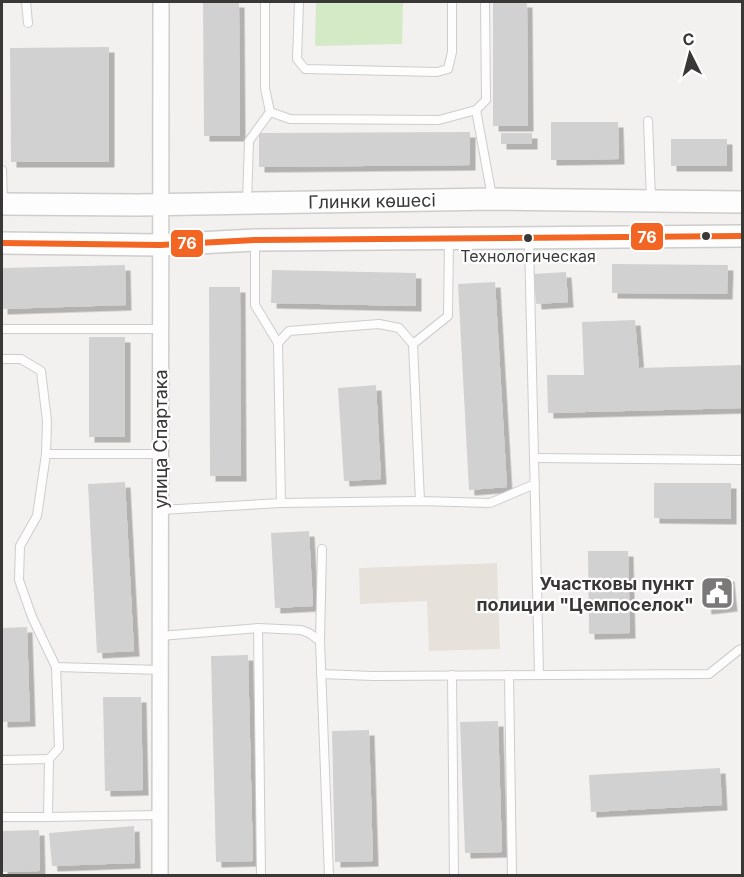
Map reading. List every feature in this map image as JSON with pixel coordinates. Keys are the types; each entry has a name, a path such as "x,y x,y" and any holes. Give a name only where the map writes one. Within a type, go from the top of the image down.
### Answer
{"main road":[{"name":"Глинки көшесі","path":"2,204 493,199 742,202"},
{"name":"Глинки көшесі","path":"2,243 159,245 255,240 742,236"}],"street":[{"name":"улица Спартака","path":"160,2 160,876"}],"lane":[{"path":"26,2 28,23"},
{"path":"247,203 249,141 270,112 265,88 265,2"},
{"path":"299,2 297,59 305,69 437,72 448,69 452,52 452,2"},
{"path":"270,112 290,119 439,120 476,110 486,100 485,2"},
{"path":"476,110 493,199"},
{"path":"648,122 651,201"},
{"path":"2,170 2,204"},
{"path":"413,344 448,316 449,238"},
{"path":"529,239 539,674"},
{"path":"255,240 255,305 278,343 281,503"},
{"path":"278,343 290,331 379,324 399,328 413,344 420,501"},
{"path":"2,329 160,329"},
{"path":"2,359 21,359 41,371 47,421 46,454 38,516 20,546 19,580 32,616 56,667 59,748 49,759 48,817"},
{"path":"46,454 160,454"},
{"path":"534,458 742,460"},
{"path":"161,510 281,503 420,501 490,503 535,484"},
{"path":"322,549 320,641 329,876"},
{"path":"258,628 261,876"},
{"path":"160,636 258,628 301,630 320,641"},
{"path":"321,674 373,676 709,675 742,649"},
{"path":"56,667 161,670"},
{"path":"452,675 454,876"},
{"path":"509,675 512,876"},
{"path":"2,760 49,759"},
{"path":"2,817 159,815"}],"shaded area":[{"path":"497,563 500,649 429,651 427,601 360,604 359,568"}],"green space":[{"path":"316,2 403,2 402,44 315,46"}],"building":[{"path":"203,2 239,2 240,136 204,136"},
{"path":"493,2 527,2 528,126 493,126"},
{"path":"109,47 109,162 11,162 10,48"},
{"path":"551,122 618,122 619,159 551,160"},
{"path":"470,132 470,165 259,167 259,133"},
{"path":"501,133 532,133 532,144 501,144"},
{"path":"671,139 727,139 727,166 671,166"},
{"path":"612,264 728,265 727,294 612,293"},
{"path":"125,265 126,305 2,309 2,268"},
{"path":"272,270 416,273 416,306 271,303"},
{"path":"566,272 568,302 536,304 534,274"},
{"path":"495,282 507,487 469,490 458,284"},
{"path":"209,287 240,287 241,476 210,476"},
{"path":"635,320 639,368 742,365 742,408 548,413 547,375 584,375 582,322"},
{"path":"89,337 125,337 125,437 89,437"},
{"path":"376,385 381,479 344,481 338,388"},
{"path":"125,482 134,651 97,653 88,484"},
{"path":"654,483 731,483 731,519 654,518"},
{"path":"309,531 313,606 275,608 271,533"},
{"path":"588,551 628,551 630,633 589,634"},
{"name":"Участковы пункт полиции \"Цемпоселок\"","path":"729,576 732,606 706,609 703,579"},
{"path":"27,627 30,721 2,722 2,628"},
{"path":"248,655 253,861 216,862 211,656"},
{"path":"103,697 141,697 143,790 105,791"},
{"path":"498,721 502,852 465,853 460,722"},
{"path":"369,730 373,861 335,862 332,731"},
{"path":"720,768 722,805 591,812 589,775"},
{"path":"134,826 135,863 52,866 49,833"},
{"path":"39,830 40,871 2,872 2,831"}],"transit line":[{"name":"76","path":"2,243 160,245 255,240 742,236"}],"place":[{"name":"Технологическая","path":"528,238"},
{"name":"Участковы пункт полиции \"Цемпоселок\"","path":"717,593"}]}
